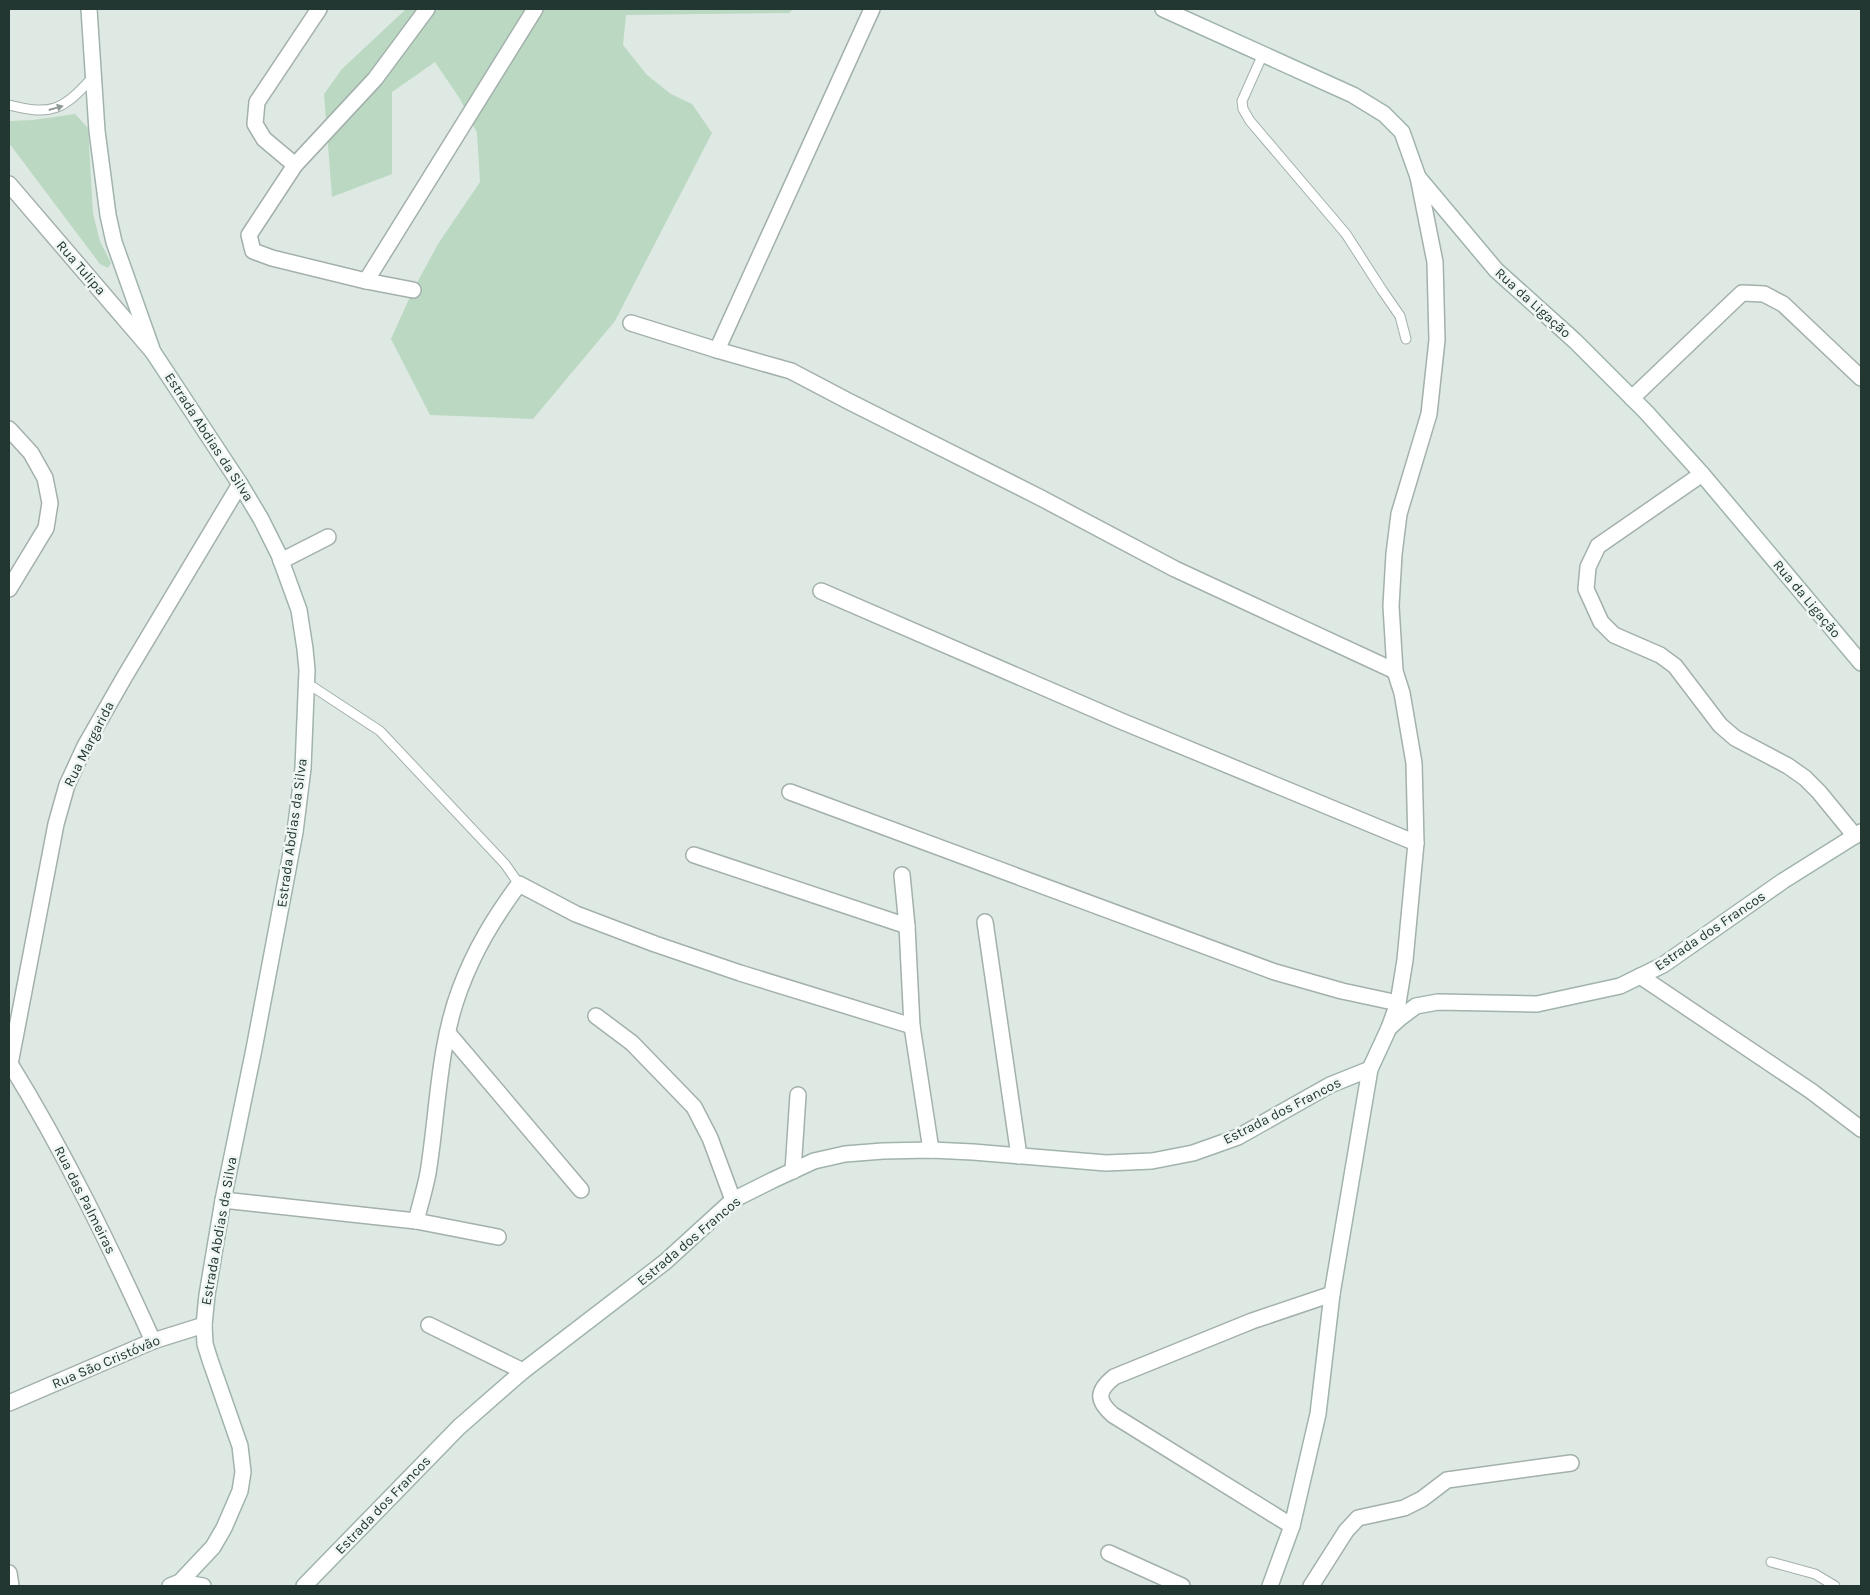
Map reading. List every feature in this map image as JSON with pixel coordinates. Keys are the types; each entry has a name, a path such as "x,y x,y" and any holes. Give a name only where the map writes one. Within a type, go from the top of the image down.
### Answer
{"street":[{"name":"Estrada Abdias da Silva","path":"88,9 97,131 108,215 114,242 153,352 240,484 261,519 281,560 299,610 305,649 306,683 303,768 295,832 223,1200 207,1295 204,1325 205,1344 240,1446 243,1472 240,1491 224,1528 213,1547 175,1584"},
{"path":"295,165 264,139 255,124 257,102 319,9"},
{"path":"413,290 366,281 272,258 253,251 249,235 295,165 374,79 426,9"},
{"path":"366,281 535,9"},
{"path":"717,350 872,9"},
{"name":"Rua da Ligação","path":"1163,9 1352,95 1384,114 1402,132 1418,177 1496,270 1575,341 1632,398 1702,474 1861,663"},
{"path":"1389,1028 1398,1003 1405,960 1416,843 1414,763 1402,692 1395,671 1391,606 1395,546 1399,514 1429,414 1437,340 1435,262 1418,177"},
{"name":"Rua Tulipa","path":"9,184 153,352"},
{"path":"1632,398 1742,293 1764,294 1783,304 1861,378"},
{"path":"631,323 791,371 1041,498 1175,569 1395,671"},
{"path":"9,429 31,453 45,478 50,502 46,528 9,589"},
{"path":"1702,474 1598,546 1588,567 1586,589 1601,622 1614,635 1660,654 1675,666 1720,725 1735,738 1805,778 1858,834"},
{"name":"Rua Margarida","path":"9,1063 56,824 67,785 85,746 125,676 240,484"},
{"path":"281,560 328,537"},
{"path":"821,591 1121,721 1416,843"},
{"path":"790,792 1275,972 1342,991 1398,1003"},
{"name":"Estrada dos Francos","path":"1270,1586 1292,1526 1318,1414 1332,1294 1370,1069 1389,1028 1416,1006 1438,1002 1537,1004 1620,986 1663,965 1783,881 1858,834"},
{"path":"694,855 907,926"},
{"path":"902,875 907,926 912,1026 931,1150"},
{"path":"416,1221 428,1174 448,1033 460,990 480,943 495,916 519,884 576,914 655,944 740,973 912,1026"},
{"path":"985,922 1020,1156"},
{"path":"1640,976 1811,1091 1861,1129"},
{"path":"596,1016 632,1043 694,1107 710,1138 733,1200"},
{"path":"448,1033 581,1190"},
{"name":"Rua das Palmeiras","path":"9,1063 51,1135 97,1222 153,1341"},
{"name":"Estrada dos Francos","path":"304,1586 459,1428 523,1372 665,1262 733,1200 814,1161 845,1154 931,1150 1106,1164 1152,1161 1193,1153 1238,1137 1330,1085 1370,1069"},
{"path":"793,1171 798,1095"},
{"path":"223,1200 416,1221 498,1237"},
{"path":"1292,1526 1113,1415 1103,1406 1100,1394 1104,1385 1114,1377 1252,1321 1332,1294"},
{"name":"Rua São Cristóvão","path":"9,1403 153,1341 204,1325"},
{"path":"429,1326 523,1372"},
{"path":"1311,1586 1346,1531 1358,1518 1404,1508 1422,1499 1447,1480 1571,1463"},
{"path":"1110,1553 1182,1586"},
{"path":"9,1573 11,1586"},
{"path":"175,1584 203,1586"}],"lane":[{"path":"1263,54 1242,101 1242,109 1250,121 1346,234 1400,316 1406,339"},
{"path":"9,105 44,111 62,107 75,97 92,78"},
{"path":"306,683 380,731 505,864 519,884"},
{"path":"1770,1562 1815,1574 1835,1586"}],"green space":[{"path":"406,9 793,9 789,13 626,15 623,45 647,75 671,94 692,104 712,133 615,321 533,419 430,415 391,339 413,290 438,244 480,182 477,133 460,99 435,62 392,92 392,174 332,197 324,94 342,69"},
{"path":"75,114 88,128 93,214 100,241 111,263 108,268 100,264 9,143 9,121 33,120"}]}
